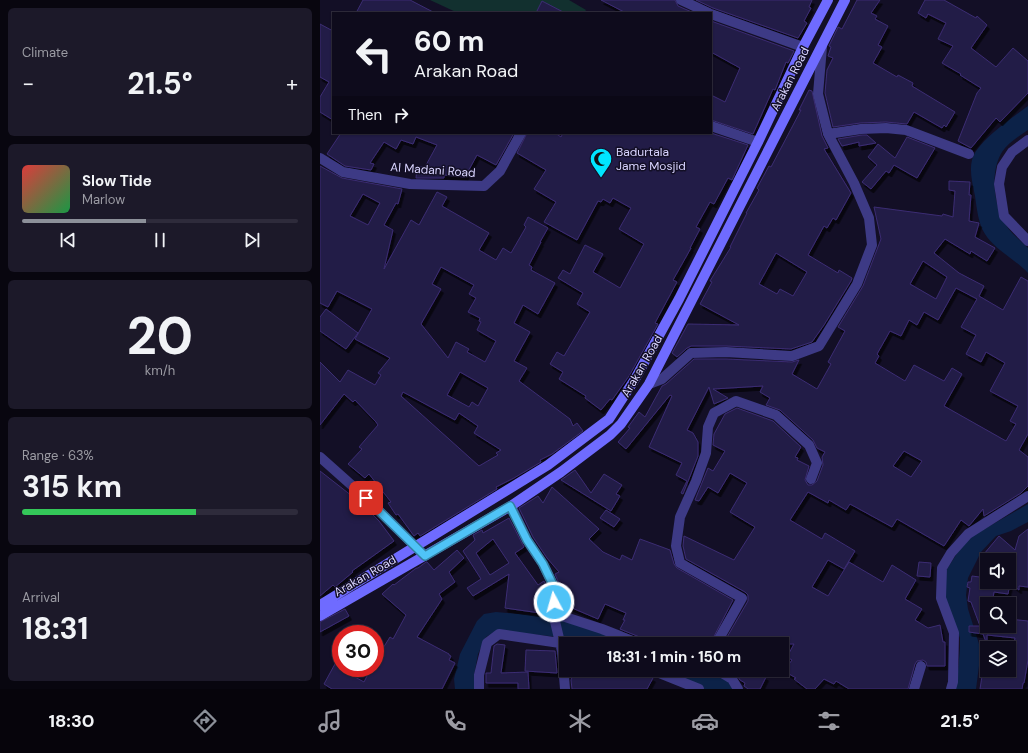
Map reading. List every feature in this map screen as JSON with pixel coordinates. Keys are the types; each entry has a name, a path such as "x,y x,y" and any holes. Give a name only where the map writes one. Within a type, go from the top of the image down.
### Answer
{"main road":[{"name":"Arakan Road","path":"320,605 548,466 609,420 635,378 679,299 758,142 803,47 828,0"},
{"name":"Arakan Road","path":"320,616 510,506 562,472 622,424 649,384 845,0"}],"street":[{"path":"682,0 708,12"},
{"path":"712,14 803,47"},
{"path":"649,384 662,379 691,353 726,352 792,356 819,346 857,284 872,245 869,218 854,184 828,134 818,94 823,42"},
{"path":"712,126 758,142"},
{"path":"828,134 861,129 886,128 906,130 969,154"},
{"name":"Al Madani Road","path":"320,158 343,172 410,184 484,186 500,171 520,134"},
{"path":"1028,140 1012,152 1002,167 999,184 1004,216 1028,241"},
{"path":"720,637 742,598 680,563 676,546 680,517 696,481 706,453 708,427 714,413 736,402 776,415 809,445 817,463 811,479"},
{"path":"320,458 366,498 425,556"},
{"path":"951,689 954,634 941,598 942,568 951,553 968,534 1028,496"},
{"path":"479,689 479,675 487,643 499,634 559,641 552,613 556,591 543,564 527,540 510,506"},
{"path":"552,613 622,637"},
{"path":"914,689 921,666"},
{"path":"564,677 565,689"},
{"path":"669,677 699,689"},
{"path":"729,677 732,679 738,689"}],"green space":[{"path":"430,0 569,0 586,10 585,12 456,12"}],"water":[{"path":"1028,106 1028,130 1017,137 1004,149 995,170 994,180 999,211 1003,220 1010,231 1028,248 1028,273 994,245 985,234 978,216 971,169 972,160 980,146 996,130"},
{"path":"1028,504 1028,522 1011,531 996,536 980,553 968,578 966,595 968,609 979,644 979,666 976,689 954,689 958,671 960,638 946,601 944,582 947,569 963,544 974,535"},
{"path":"496,612 542,616 570,622 612,637 559,637 511,632 494,632 486,637 478,654 474,676 474,689 455,689 454,679 460,654 477,621 484,614"},
{"path":"673,677 724,677 735,689 702,689"}],"building":[{"path":"363,0 410,0 433,12 357,12"},
{"path":"601,0 675,0 678,6 692,12 624,12"},
{"path":"696,0 812,0 809,7 811,8 804,21 807,23 798,38 713,8"},
{"path":"857,0 880,0 871,13 877,16 875,19 888,26 878,45 882,47 873,63 897,77 898,75 913,83 912,86 955,112 946,127 944,125 942,128 914,112 907,124 886,122 860,123 833,127 825,93 827,70 833,58 828,56 831,47 829,46 838,27 842,29"},
{"path":"925,0 944,0 976,18 977,16 987,25 971,48 996,67 1013,48 1028,61 1028,93 1000,122 996,118 971,148 958,141 977,93 981,88 942,63 953,46 938,39 946,23 928,14 926,18 918,13"},
{"path":"542,1 563,12 536,12"},
{"path":"712,21 794,51 788,63 786,62 775,90 773,89 753,134 712,120 712,96 725,102 740,68 712,53"},
{"path":"320,24 332,30 332,119 320,112 320,97 329,82 320,77"},
{"path":"809,90 812,91 822,136 828,148 824,149 851,193 836,220 833,218 827,228 824,226 808,255 838,273 839,270 852,278 851,281 812,342 791,349 691,346 677,357 672,353 688,324 739,325 700,304 712,282 710,281 731,247 746,213 759,190 757,188 769,166 771,167 801,110 799,110","holes":["776,253 807,272 793,296 780,289 777,294 759,284"]},
{"path":"712,133 748,145 732,180 728,178 714,204 710,202 696,227 700,229 673,280 677,282 655,323 658,324 629,376 612,400 610,399 601,410 585,398 586,396 559,379 563,372 550,364 557,352 564,356 590,312 577,304 583,293 558,278 563,270 570,274 585,245 603,254 593,272 620,288 644,244 619,229 631,208 613,198 610,203 603,199 601,202 598,201 577,240 544,222 556,202 534,189 546,170 517,153 526,134 556,134 561,137 562,134"},
{"path":"340,134 513,134 496,165 477,155 465,177 444,175 444,178 416,178 417,167 425,167 437,145 416,137 413,144 401,140 396,149 384,142 370,163 374,164 371,170 345,166 327,154"},
{"path":"867,135 876,143 859,146 859,142 842,146 838,139"},
{"path":"907,137 935,148 917,178 894,165 889,173 886,171 871,189 862,182 877,165 868,157 878,144 895,158"},
{"path":"320,166 342,178 402,189 398,204 396,203 384,225 393,230 384,269 411,220 419,225 437,192 447,197 442,206 489,233 479,250 496,260 503,248 511,253 526,227 524,225 528,217 548,228 529,265 532,267 531,270 555,283 538,314 523,305 514,323 530,332 514,361 527,368 519,381 570,419 573,426 577,423 583,431 552,454 540,460 541,462 496,487 497,489 420,536 418,533 414,536 398,514 396,515 388,503 391,502 369,474 365,478 348,464 362,449 359,447 378,425 376,422 355,400 353,402 344,394 320,425 320,362 340,382 348,370 375,385 381,375 378,373 390,358 355,339 372,309 337,291 328,307 320,303","holes":["363,194 380,203 368,225 350,216","441,267 474,285 469,294 476,298 468,312 480,318 479,321 481,322 477,330 496,341 485,362 467,352 469,349 456,342 448,358 421,324 441,289 432,284","460,372 488,388 478,406 472,402 469,407 447,395","403,392 455,420 459,413 478,426 474,433 501,450 496,453 498,455 479,466 401,396"]},
{"path":"949,181 970,182 969,195 971,195 969,221 979,223 975,237 995,248 987,261 971,251 970,254 945,239 934,253 959,273 984,286 979,296 1003,310 1021,277 1028,281 1028,434 1019,450 1028,457 1028,486 1021,493 984,516 983,509 969,526 961,520 944,546 897,519 892,527 850,504 846,510 829,500 828,503 808,492 790,520 822,539 825,533 855,551 844,569 828,560 812,587 828,596 849,562 883,582 892,565 916,580 905,599 922,609 915,620 928,628 940,625 943,642 945,642 945,666 927,666 926,662 923,660 917,661 908,689 849,689 836,681 834,684 824,679 815,689 807,689 794,679 796,678 789,674 789,664 792,660 789,658 789,653 794,644 789,644 789,637 727,637 748,601 748,595 686,559 683,546 684,536 734,560 755,527 730,512 747,483 730,473 718,493 708,487 699,501 695,500 708,468 713,471 725,451 713,445 714,434 725,414 737,408 773,421 801,447 795,457 798,458 797,460 809,466 805,480 808,485 812,485 817,481 823,465 822,457 825,452 817,448 813,440 780,410 766,405 770,398 760,392 763,386 713,389 728,398 714,404 709,387 687,430 693,433 698,442 698,456 683,494 681,493 687,481 676,475 682,463 649,447 672,396 670,395 626,449 618,442 630,428 628,427 639,412 645,417 662,386 694,359 792,362 799,360 792,374 817,389 831,364 828,362 845,331 838,327 863,286 881,239 874,207 942,216 943,214 953,217 955,191 949,190","holes":["923,261 947,277 936,299 910,284","956,288 977,299 961,327 976,335 966,354 981,362 986,352 1005,363 990,391 1018,406 1010,421 1016,424 1006,441 944,406 962,374 952,368 944,381 914,365 905,381 875,363 879,356 877,354 890,331 901,336 909,320 917,325 924,312 938,320","904,451 922,461 911,477 893,466"]},
{"path":"326,309 358,333 346,349 320,331 320,317"},
{"path":"575,470 591,493 604,474 622,485 616,494 620,496 611,511 561,480"},
{"path":"320,471 361,503 379,521 394,541 352,571 353,572 335,587 333,585 320,596"},
{"path":"552,487 599,529 589,539 603,552 620,560 622,555 632,560 640,539 670,550 674,564 677,568 733,600 714,637 640,637 620,629 625,620 623,620 626,613 605,604 598,619 565,605 565,610 560,608 562,591 555,574 559,572 547,558 533,537 519,508 538,496 543,503"},
{"path":"606,510 620,519 614,527 600,518"},
{"path":"509,518 524,547 515,553 538,585 544,581 549,592 547,614 505,608 509,574 473,596 467,588 481,579 463,551 475,540 473,535 482,530 483,533","holes":["493,539 509,563 490,575 476,553"]},
{"path":"1028,529 1028,587 1019,586 1019,590 1016,588 1016,553 985,553 999,536 1015,550 1019,536"},
{"path":"457,550 464,558 449,572 455,582 439,594 442,599 417,637 449,654 451,656 449,660 455,663 442,689 332,689 324,684 332,669 332,677 355,677 364,682 366,677 384,677 384,647 390,637 393,639 406,615 382,594 393,584 394,585 426,562 434,570"},
{"path":"919,562 931,563 930,577 917,576"},
{"path":"972,576 980,577 980,589 1009,589 1008,594 994,592 993,597 980,597 980,626 971,602 968,601 970,588 967,587 968,582 971,582"},
{"path":"345,609 349,616 320,632 320,622"},
{"path":"1016,620 1028,621 1028,660 1022,689 980,689 982,677 1016,677 1016,641 1014,641 1015,638 987,635 987,641 986,641 983,634 969,632 969,626 980,626 980,633 1016,633"},
{"path":"497,644 505,645 501,673 528,672 529,689 518,689 518,683 486,683 486,673 491,673 494,646"},
{"path":"526,650 555,651 557,673 525,671"},
{"path":"572,677 653,678 647,689 572,689"},
{"path":"738,677 766,677 760,689 748,689 744,686 745,683"}],"place":[{"name":"Badurtala Jame Mosjid","path":"601,178"}],"route":[{"path":"366,498 425,556 510,506 527,540 543,564 556,591 554,602"}]}
